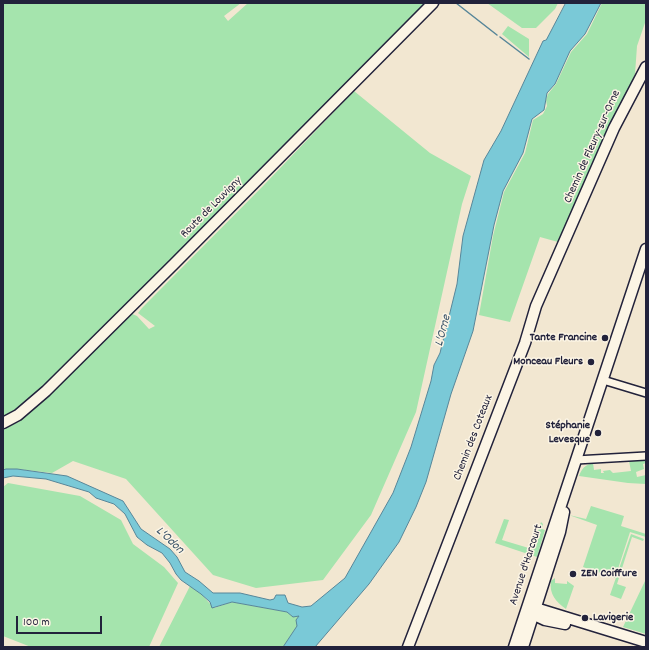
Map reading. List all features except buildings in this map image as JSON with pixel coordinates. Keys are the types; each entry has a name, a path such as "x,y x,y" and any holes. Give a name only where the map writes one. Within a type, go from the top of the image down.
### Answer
{"street":[{"name":"Route de Louvigny","path":"3,423 18,415 46,391 433,3"},
{"name":"Chemin de Fleury-sur-Orne","path":"565,239 614,128 646,67"},
{"name":"Chemin des Coteaux","path":"408,647 525,343 536,306 565,239"},
{"name":"Avenue d'Harcourt","path":"514,647 531,610 562,526 566,492 646,249"},
{"path":"603,380 646,393"},
{"path":"576,460 646,456"},
{"name":"Avenue d'Harcourt","path":"523,647 531,610"},
{"path":"531,610 545,620 554,620 580,626 643,644"}],"green space":[{"path":"3,3 241,3 224,16 228,21 248,3 430,3 129,304 100,330 49,384 20,411 3,419"},
{"path":"487,3 558,3 555,9 536,28 522,28"},
{"path":"602,3 646,3 646,20 637,46 635,74 558,242 540,237 510,322 479,315 493,236 504,192 525,153 533,120 543,114 547,106 546,100 548,94 556,84 571,52 587,34"},
{"path":"508,26 529,39 529,57 502,34"},
{"path":"354,91 430,153 471,176 462,204 416,412 371,515 323,580 256,588 213,575 126,479 73,461 52,473 17,469 3,470 3,428 19,422 130,313 137,316 149,329 155,326 138,313 142,308 263,186"},
{"path":"646,459 646,463 643,464 644,469 636,472 637,477 646,475 646,484 579,476 584,467 593,463 594,470 601,469 601,473 604,473 603,471 610,470 613,473 631,471 629,461"},
{"path":"8,483 80,496 121,520 133,544 164,567 178,583 149,647 31,647 3,636 3,487"},
{"path":"591,506 624,516 621,526 646,534 646,537 630,532 615,578 583,567 597,525 569,515 586,519"},
{"path":"504,519 509,520 502,540 532,549 541,522 543,524 542,529 545,530 537,557 495,543"},
{"path":"631,534 644,539 643,541 632,537 617,584 626,587 621,599 610,595"},
{"path":"555,578 555,583 567,584 567,581 574,586 566,609 559,604 552,594 551,581"},
{"path":"646,581 646,634 623,627"},
{"path":"190,586 201,594 214,608 232,602 287,612 292,616 299,616 297,619 297,626 283,647 159,647"}],"water":[{"path":"566,3 601,3 585,34 570,51 555,84 547,93 544,110 532,119 523,153 503,191 494,225 473,331 451,394 426,482 399,542 369,584 315,647 283,647 297,626 296,620 299,616 293,617 287,612 232,602 212,608 210,602 181,580 162,553 147,545 137,537 125,514 114,504 96,498 89,492 46,479 13,476 3,478 3,470 6,469 17,469 67,476 123,501 141,529 170,549 177,557 185,572 213,593 240,593 270,600 274,599 276,595 285,595 288,603 302,607 311,606 345,578 393,493 411,447 431,381 434,365 440,353 457,284 463,236 484,160 501,131 543,41 546,40"}],"waterway":[{"path":"436,6 440,3"},
{"path":"456,3 497,35"},
{"path":"500,37 529,59"},
{"path":"334,95 352,78"}],"place":[{"name":"Tante Francine","path":"605,338"},
{"name":"Monceau Fleurs","path":"591,362"},
{"name":"Stéphanie Levesque","path":"598,433"},
{"name":"ZEN Coiffure","path":"573,574"},
{"name":"Lavigerie","path":"585,618"}],"water label":[{"name":"L'Orne","path":"444,331"},
{"name":"L'Odon","path":"169,541"}]}
